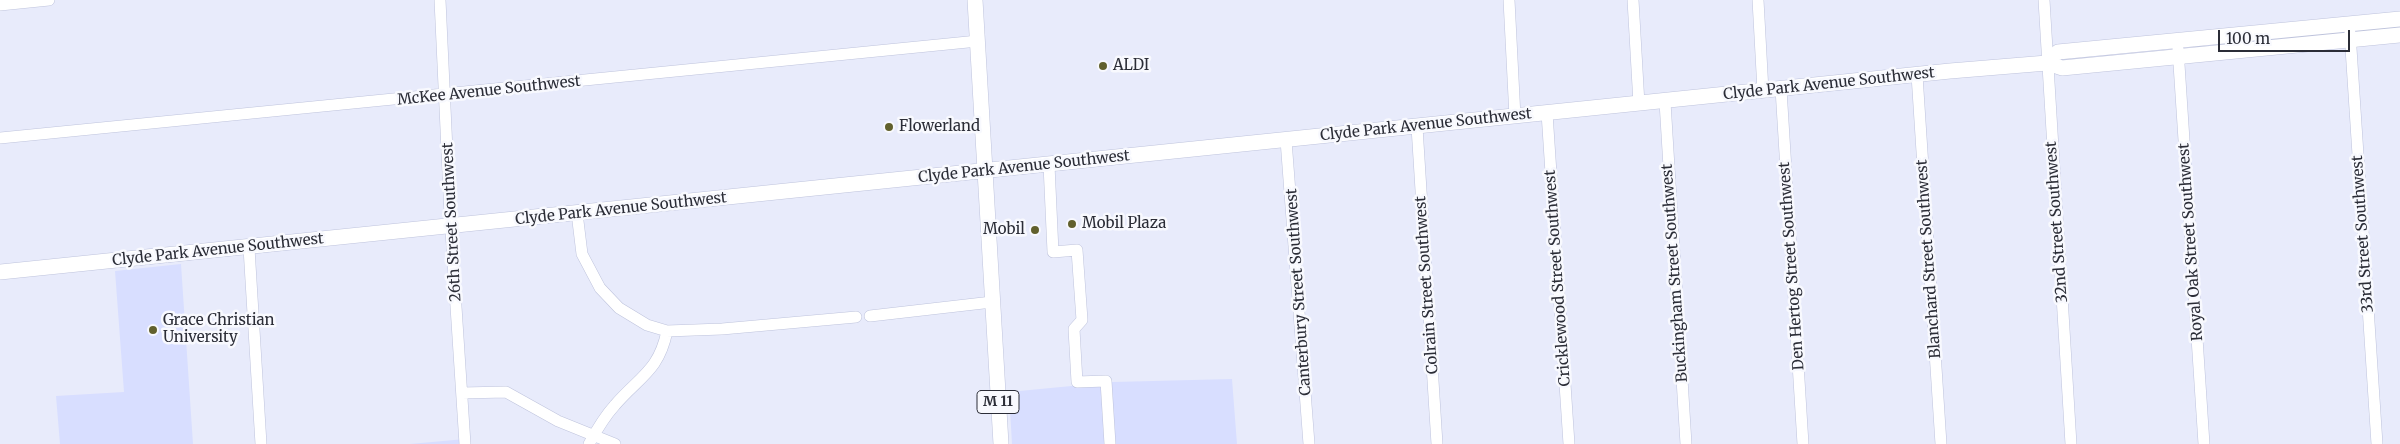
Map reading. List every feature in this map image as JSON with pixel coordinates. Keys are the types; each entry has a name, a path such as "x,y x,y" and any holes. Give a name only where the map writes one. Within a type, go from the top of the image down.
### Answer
{"main road":[{"name":"M 11","path":"975,0 1001,444"},
{"name":"Clyde Park Avenue Southwest","path":"2047,63 2058,52 2400,19"},
{"name":"Clyde Park Avenue Southwest","path":"0,272 249,248 1917,75 2047,63 2062,68 2400,35"}],"street":[{"path":"0,5 49,0"},
{"name":"26th Street Southwest","path":"440,0 451,227 465,444"},
{"path":"1509,0 1515,116"},
{"path":"1633,0 1640,104"},
{"path":"1758,0 1763,91"},
{"name":"32nd Street Southwest","path":"2044,0 2071,444"},
{"name":"33rd Street Southwest","path":"2349,24 2377,444"},
{"name":"Royal Oak Street Southwest","path":"2178,40 2204,444"},
{"name":"McKee Avenue Southwest","path":"0,138 978,41"},
{"name":"Blanchard Street Southwest","path":"1917,75 1941,444"},
{"name":"Den Hertog Street Southwest","path":"1781,89 1803,444"},
{"name":"Buckingham Street Southwest","path":"1665,102 1686,444"},
{"name":"Cricklewood Street Southwest","path":"1547,113 1568,444"},
{"name":"Colrain Street Southwest","path":"1417,127 1437,444"},
{"name":"Canterbury Street Southwest","path":"1286,140 1309,444"},
{"path":"1049,165 1053,252 1078,250 1082,320 1074,329 1077,382 1106,382 1110,444"},
{"path":"577,214 582,254 600,288 608,299 647,325 667,331 722,329 856,318"},
{"path":"249,248 261,444"},
{"path":"870,316 992,302"},
{"path":"591,440 614,406 651,370 662,351 667,331"},
{"path":"462,394 506,392 591,440 615,444"}],"shaded area":[{"name":"Grace Christian University","path":"181,264 193,444 60,444 56,396 124,392 115,271"},
{"path":"1232,379 1237,444 1012,444 1009,392 1113,382"},
{"path":"465,439 465,444 410,444"}],"place":[{"name":"ALDI","path":"1103,66"},
{"name":"Flowerland","path":"889,127"},
{"name":"Mobil Plaza","path":"1072,224"},
{"name":"Mobil","path":"1035,230"},
{"name":"Grace Christian University","path":"153,330"}]}
